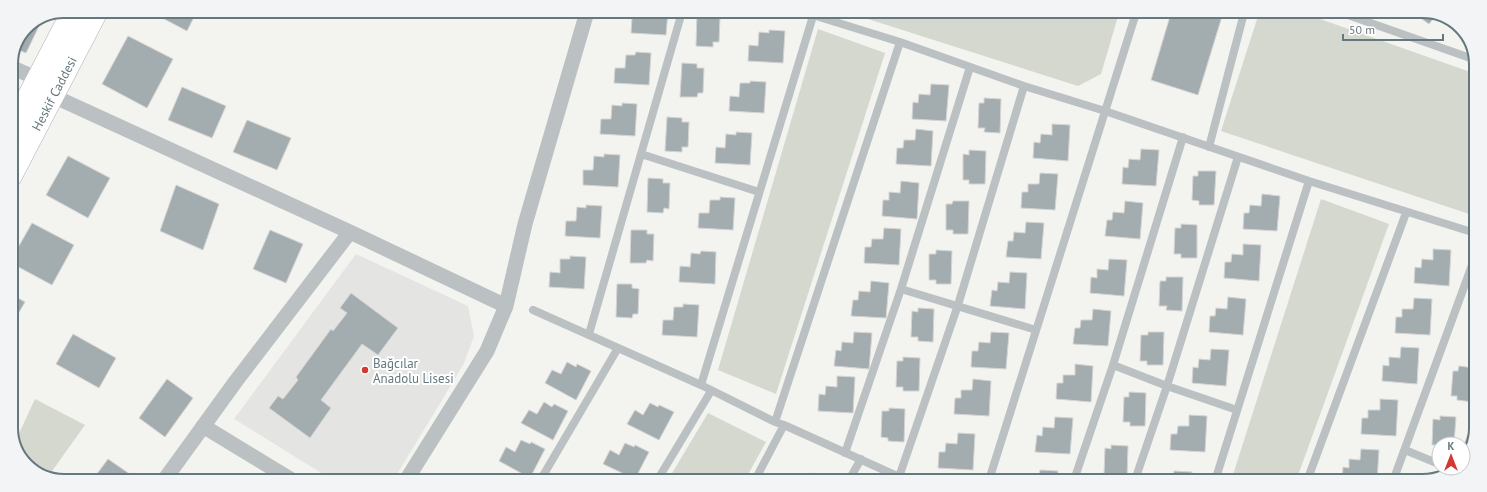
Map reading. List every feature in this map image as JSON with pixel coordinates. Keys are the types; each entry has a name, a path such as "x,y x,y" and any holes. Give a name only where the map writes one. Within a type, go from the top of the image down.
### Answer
{"main road":[{"path":"18,117 69,18"},
{"name":"Heskif Caddesi","path":"18,163 93,18"}],"street":[{"path":"410,474 487,351 506,306 525,224 585,18"},
{"path":"18,70 38,79"},
{"path":"53,96 350,232 506,306"},
{"path":"169,474 350,232"},
{"path":"204,426 282,474"}],"lane":[{"path":"589,334 680,18"},
{"path":"701,386 812,18"},
{"path":"820,18 900,42 970,68 1105,111 1183,137 1209,148 1406,213 1469,231"},
{"path":"991,474 1134,18"},
{"path":"1209,148 1243,18"},
{"path":"1356,18 1468,57"},
{"path":"776,422 900,42"},
{"path":"845,453 901,289 970,68"},
{"path":"904,474 958,306 1024,86"},
{"path":"1076,474 1113,365 1183,137"},
{"path":"641,154 759,192"},
{"path":"1137,474 1238,157"},
{"path":"1217,474 1309,181"},
{"path":"1310,474 1406,213"},
{"path":"1395,474 1469,271"},
{"path":"901,289 1036,330"},
{"path":"533,310 589,334 776,422 894,474"},
{"path":"544,474 618,348"},
{"path":"1113,365 1166,386 1237,410"},
{"path":"662,474 711,391"},
{"path":"758,474 784,425"},
{"path":"1404,450 1431,461"},
{"path":"853,474 861,460"}],"shaded area":[{"path":"865,18 1118,18 1101,74 1078,86"},
{"path":"1257,18 1317,18 1469,72 1469,214 1221,131"},
{"path":"818,29 885,53 776,394 718,370"},
{"path":"1321,199 1389,224 1299,474 1233,474"},
{"name":"Bağcılar Anadolu Lisesi","path":"356,254 468,306 474,336 464,363 397,474 323,474 234,419"},
{"path":"35,399 85,425 51,472 43,469 31,461 20,443 19,434"},
{"path":"708,413 766,442 748,474 672,474"}],"building":[{"path":"162,18 194,18 187,31"},
{"path":"632,18 667,18 666,35 631,33"},
{"path":"697,18 720,18 719,42 713,42 713,47 696,46"},
{"path":"1170,18 1221,18 1198,95 1151,80"},
{"path":"1421,18 1433,19 1429,24"},
{"path":"40,25 26,53 20,51 21,46 31,31"},
{"path":"769,30 785,31 783,63 748,61 749,45 758,46 759,32 769,33"},
{"path":"128,36 173,59 147,108 102,84"},
{"path":"636,52 651,53 649,85 614,83 615,68 625,68 626,55 635,55"},
{"path":"682,63 697,64 697,68 704,68 703,93 698,93 697,97 680,97"},
{"path":"750,81 766,82 764,113 729,111 730,96 739,97 740,83 750,83"},
{"path":"931,84 949,85 946,121 912,119 913,102 918,103 919,94 930,95"},
{"path":"182,87 226,106 212,138 168,120"},
{"path":"984,98 1001,99 1000,133 984,132 985,128 978,128 979,103 984,103"},
{"path":"622,103 637,104 635,136 600,134 601,119 611,119 612,105 622,106"},
{"path":"667,117 682,118 682,122 689,122 688,147 682,147 682,152 665,151"},
{"path":"247,120 291,138 277,170 233,152"},
{"path":"1052,124 1070,125 1068,161 1033,158 1034,142 1040,143 1041,134 1052,135"},
{"path":"916,129 933,131 931,166 896,164 897,148 903,148 904,140 915,140"},
{"path":"736,132 752,133 750,165 715,163 716,147 725,148 726,134 736,135"},
{"path":"1141,149 1159,150 1156,186 1122,184 1123,167 1128,168 1129,159 1140,160"},
{"path":"969,150 986,151 985,184 969,184 969,180 963,180 963,154 969,155"},
{"path":"604,154 620,155 618,187 583,185 583,170 593,170 594,156 604,157"},
{"path":"68,156 110,178 88,218 46,195"},
{"path":"1198,171 1216,171 1214,205 1199,205 1199,201 1192,200 1193,176 1198,176"},
{"path":"1040,173 1058,174 1055,210 1021,208 1022,192 1028,192 1028,184 1039,184"},
{"path":"648,178 663,179 663,183 670,183 669,209 664,208 663,213 647,212"},
{"path":"901,181 919,183 917,219 882,216 883,200 889,200 889,192 900,193"},
{"path":"176,185 219,204 203,250 160,231"},
{"path":"1262,194 1280,196 1277,231 1243,229 1244,213 1249,213 1250,205 1261,206"},
{"path":"720,197 735,198 733,230 698,228 699,213 709,213 710,200 720,200"},
{"path":"953,201 969,201 968,234 953,234 953,230 946,230 946,204 952,204"},
{"path":"1125,201 1143,203 1140,239 1105,236 1107,220 1112,220 1113,212 1124,213"},
{"path":"586,205 602,206 600,238 565,236 566,221 576,221 577,207 586,208"},
{"path":"1026,222 1044,223 1041,259 1006,257 1008,241 1013,241 1014,232 1025,233"},
{"path":"32,223 74,245 52,285 18,267 18,248"},
{"path":"1181,224 1197,225 1197,258 1181,258 1181,254 1174,254 1175,228 1181,228"},
{"path":"884,228 901,229 899,265 864,263 865,247 871,247 872,239 883,239"},
{"path":"270,230 303,244 286,283 253,269"},
{"path":"631,230 647,230 647,234 654,234 653,261 647,260 646,263 630,263"},
{"path":"1243,244 1261,245 1259,281 1224,278 1225,262 1231,262 1232,254 1243,255"},
{"path":"1433,249 1451,250 1449,286 1414,283 1415,267 1421,268 1422,259 1433,260"},
{"path":"936,250 952,251 951,284 936,284 936,280 929,280 929,254 936,254"},
{"path":"701,251 716,252 715,284 679,282 680,266 690,267 691,253 700,254"},
{"path":"570,256 586,257 584,289 549,287 550,272 560,273 560,259 570,259"},
{"path":"1109,259 1127,260 1124,296 1090,293 1091,277 1097,278 1097,269 1108,270"},
{"path":"1010,272 1027,273 1025,309 990,306 992,290 997,291 998,282 1009,283"},
{"path":"1166,277 1183,277 1182,311 1166,310 1167,306 1159,306 1160,281 1166,281"},
{"path":"871,281 889,283 886,318 851,316 853,300 858,300 859,291 870,292"},
{"path":"617,284 632,284 632,288 639,289 638,314 633,314 632,318 616,317"},
{"path":"351,293 398,328 378,355 362,344 321,400 331,408 310,438 269,408 278,396 283,399 298,380 296,377 331,329 333,331 347,313 340,308"},
{"path":"1228,297 1246,299 1243,335 1209,332 1210,316 1215,316 1216,308 1227,309"},
{"path":"18,298 25,302 18,314"},
{"path":"1414,298 1432,299 1430,335 1395,333 1396,317 1402,317 1402,309 1413,309"},
{"path":"683,304 699,305 697,337 662,335 663,320 673,320 674,307 683,307"},
{"path":"918,308 934,309 933,342 918,341 918,337 911,337 912,311 918,312"},
{"path":"1093,309 1111,311 1108,346 1073,344 1075,328 1080,328 1081,320 1092,320"},
{"path":"854,332 872,333 869,369 834,366 836,350 841,351 842,342 853,343"},
{"path":"991,332 1009,333 1006,369 971,367 972,351 978,351 979,342 990,343"},
{"path":"1148,332 1164,332 1163,365 1147,365 1147,361 1140,361 1141,335 1148,335"},
{"path":"73,334 116,358 99,388 56,364"},
{"path":"1401,347 1419,348 1417,384 1382,381 1383,365 1389,366 1389,357 1400,358"},
{"path":"1211,349 1229,350 1226,386 1192,383 1193,367 1198,368 1199,359 1210,360"},
{"path":"903,357 920,358 919,391 903,391 903,387 896,387 897,361 903,361"},
{"path":"567,362 576,367 577,364 591,371 576,400 545,383 552,370 561,374"},
{"path":"1075,364 1093,366 1091,402 1056,399 1057,383 1063,383 1063,375 1075,375"},
{"path":"1459,366 1469,367 1469,402 1457,400 1457,396 1451,396 1453,371 1458,371"},
{"path":"837,376 855,377 853,413 818,411 819,394 825,395 826,386 837,387"},
{"path":"167,379 193,398 165,437 139,418"},
{"path":"973,379 991,381 989,416 954,414 955,398 961,398 961,390 972,390"},
{"path":"1129,392 1146,393 1145,426 1130,426 1130,422 1123,422 1124,397 1129,397"},
{"path":"1380,399 1398,400 1396,436 1361,434 1362,418 1368,418 1368,410 1380,410"},
{"path":"544,402 552,407 554,404 568,411 553,440 521,423 529,410 537,414"},
{"path":"650,403 658,407 659,405 674,412 659,440 627,424 635,410 643,415"},
{"path":"889,408 905,409 904,442 888,441 888,438 881,437 882,411 889,411"},
{"path":"1189,415 1207,416 1205,452 1170,450 1171,434 1177,434 1178,426 1189,426"},
{"path":"1440,416 1456,417 1455,436 1432,436 1433,419 1440,420"},
{"path":"1055,417 1073,418 1070,454 1035,452 1037,435 1042,436 1043,427 1054,428"},
{"path":"958,433 975,434 973,470 938,468 939,452 945,452 946,443 957,444"},
{"path":"521,440 530,444 531,442 545,449 532,474 523,474 499,461 506,447 515,452"},
{"path":"625,443 634,447 635,445 649,452 638,474 624,474 603,464 610,450 619,455"},
{"path":"1111,445 1128,446 1127,474 1104,474 1105,448 1111,449"},
{"path":"1361,449 1379,450 1377,474 1342,474 1343,467 1349,468 1349,459 1360,460"},
{"path":"108,459 130,474 97,474"},
{"path":"1040,470 1058,471 1058,474 1040,474"},
{"path":"1174,471 1192,472 1192,474 1174,474"}],"place":[{"name":"Bağcılar Anadolu Lisesi","path":"365,370"}]}
